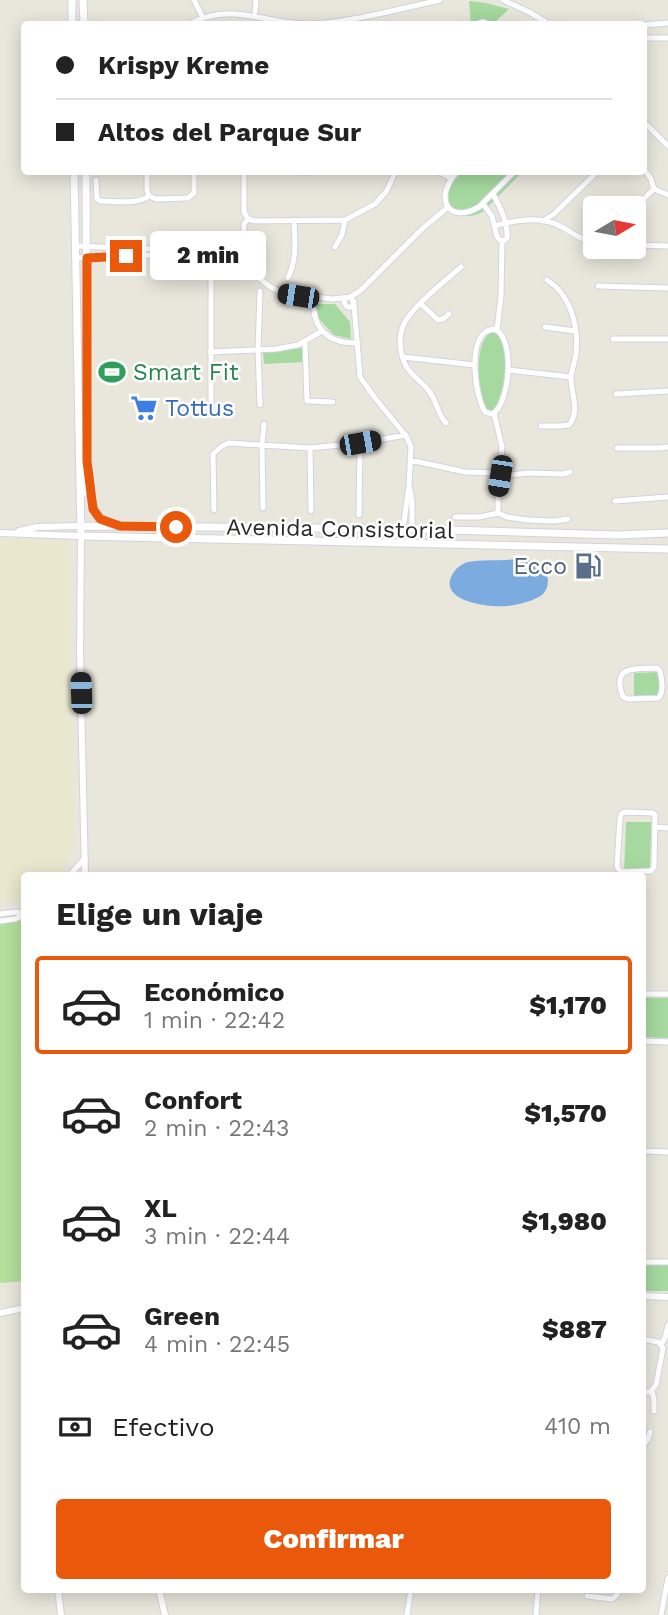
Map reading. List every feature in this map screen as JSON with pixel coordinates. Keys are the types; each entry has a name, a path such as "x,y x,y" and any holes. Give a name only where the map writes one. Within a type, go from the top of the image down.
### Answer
{"main road":[{"path":"72,0 72,21"},
{"path":"83,0 84,21"},
{"path":"74,175 81,536"},
{"path":"86,175 87,461 94,511 100,519 120,526"},
{"path":"80,507 87,461"},
{"name":"Avenida Consistorial","path":"80,526 408,529 617,535 668,533"},
{"path":"214,538 217,533 215,527"},
{"path":"250,528 246,533 250,539"},
{"path":"499,545 494,538 500,532"},
{"name":"Avenida Consistorial","path":"81,536 668,549"}],"street":[{"path":"194,0 202,16"},
{"path":"255,12 256,0"},
{"path":"330,21 440,0"},
{"path":"503,0 544,21"},
{"path":"194,21 225,10 255,12 286,21"},
{"path":"647,25 668,23"},
{"path":"647,38 668,38"},
{"path":"647,125 668,146"},
{"path":"647,173 654,189"},
{"path":"147,175 147,190 149,195 156,199 190,197 195,190 194,175"},
{"path":"244,175 244,212 252,221 345,220 375,204 386,192 393,175"},
{"path":"445,175 451,178"},
{"path":"454,175 445,191 448,207 453,211 463,212 472,211 482,204 511,175"},
{"path":"543,221 594,175"},
{"path":"96,180 98,200"},
{"path":"654,189 668,195"},
{"path":"646,197 654,189"},
{"path":"493,194 506,223 508,236 502,242"},
{"path":"87,200 138,201 149,195"},
{"path":"482,204 489,212 497,237 502,242 497,330"},
{"path":"350,302 448,207"},
{"path":"557,210 555,219 559,225"},
{"path":"243,247 244,224 248,219"},
{"path":"288,278 295,258 294,220"},
{"path":"335,247 342,235 345,220"},
{"path":"495,226 543,221 559,225 583,239"},
{"path":"646,245 668,246"},
{"path":"75,246 226,252 240,258 258,277 282,293 350,302"},
{"path":"126,248 126,256"},
{"path":"75,258 153,255 169,251"},
{"path":"446,424 431,393 406,366 400,343 401,330 421,304 461,267"},
{"path":"211,271 211,402"},
{"path":"541,426 569,425 573,421 575,400 571,377 576,354 573,318 566,300 547,279"},
{"path":"598,286 668,288"},
{"path":"260,291 260,405"},
{"path":"313,297 314,317 322,331 343,344 358,344"},
{"path":"350,302 355,317 360,377 405,435 411,447 409,486 412,502 408,529"},
{"path":"421,304 438,320 449,314"},
{"path":"545,327 575,331"},
{"path":"497,330 502,333 507,345 508,370 502,402 494,413 485,412 481,405 475,365 481,336 488,331 497,330"},
{"path":"210,352 298,345 322,331"},
{"path":"613,339 668,340"},
{"path":"305,342 307,401 332,402"},
{"path":"403,357 475,365"},
{"path":"508,370 571,377"},
{"path":"616,394 668,391"},
{"path":"494,413 502,447 498,513"},
{"path":"263,508 264,424"},
{"path":"214,510 213,454 229,443 310,448 405,435"},
{"path":"359,515 360,443"},
{"path":"617,448 668,447"},
{"path":"310,448 311,511"},
{"path":"410,460 465,472 500,475 570,472"},
{"path":"615,501 668,497"},
{"path":"455,517 479,517 498,513 528,520 568,519"},
{"name":"Avenida Consistorial","path":"14,533 37,527 80,526"},
{"name":"Avenida Consistorial","path":"0,533 81,536"},
{"path":"81,536 80,653 85,872"},
{"path":"657,668 665,686 659,698 628,699 621,692 621,677 624,671 630,669 657,668"},
{"path":"653,813 656,817 655,827 654,867 651,871 619,870 617,866 621,814 653,813"},
{"path":"655,827 668,828"},
{"path":"72,872 85,858"},
{"path":"0,914 21,914"},
{"path":"0,921 21,916"},
{"path":"646,995 668,994"},
{"path":"646,1041 668,1042"},
{"path":"646,1151 668,1152"},
{"path":"646,1262 668,1262"},
{"path":"646,1296 668,1297"},
{"path":"0,1313 21,1309"},
{"path":"661,1344 666,1338 668,1325"},
{"path":"646,1340 658,1342 663,1350 656,1385 652,1391 654,1411"},
{"path":"646,1392 652,1391"},
{"path":"646,1442 650,1432"},
{"path":"661,1615 668,1578"},
{"path":"58,1593 61,1615"},
{"path":"160,1593 165,1615"},
{"path":"407,1615 410,1593"},
{"path":"536,1615 538,1593"},
{"path":"587,1596 612,1599 618,1593"}],"shaded area":[{"path":"0,539 68,541 74,846 61,872 21,872 21,900 0,903"}],"green space":[{"path":"469,1 509,9 496,21 471,21"},
{"path":"457,175 519,175 484,211 473,216 454,213 447,200 450,182"},
{"path":"316,304 335,304 350,322 351,339 334,335 319,319"},
{"path":"490,333 500,337 505,352 503,386 492,411 487,410 484,403 479,370 481,348"},
{"path":"300,347 303,349 303,362 264,364 263,352"},
{"path":"660,672 660,697 634,697 634,673"},
{"path":"626,822 651,822 650,873 624,872"},
{"path":"21,920 21,1281 0,1283 0,924"},
{"path":"646,998 668,998 668,1038 646,1037"},
{"path":"646,1264 668,1265 668,1291 646,1291"}],"water":[{"path":"517,559 533,561 546,568 548,585 540,596 531,601 516,605 489,606 468,601 452,592 452,575 463,564"}],"place":[{"name":"Smart Fit","path":"112,372"},
{"name":"Tottus","path":"144,408"},
{"name":"Ecco","path":"588,566"}],"route":[{"path":"126,256 87,258 87,461 92,502 94,511 106,522 120,526 176,527"}]}
